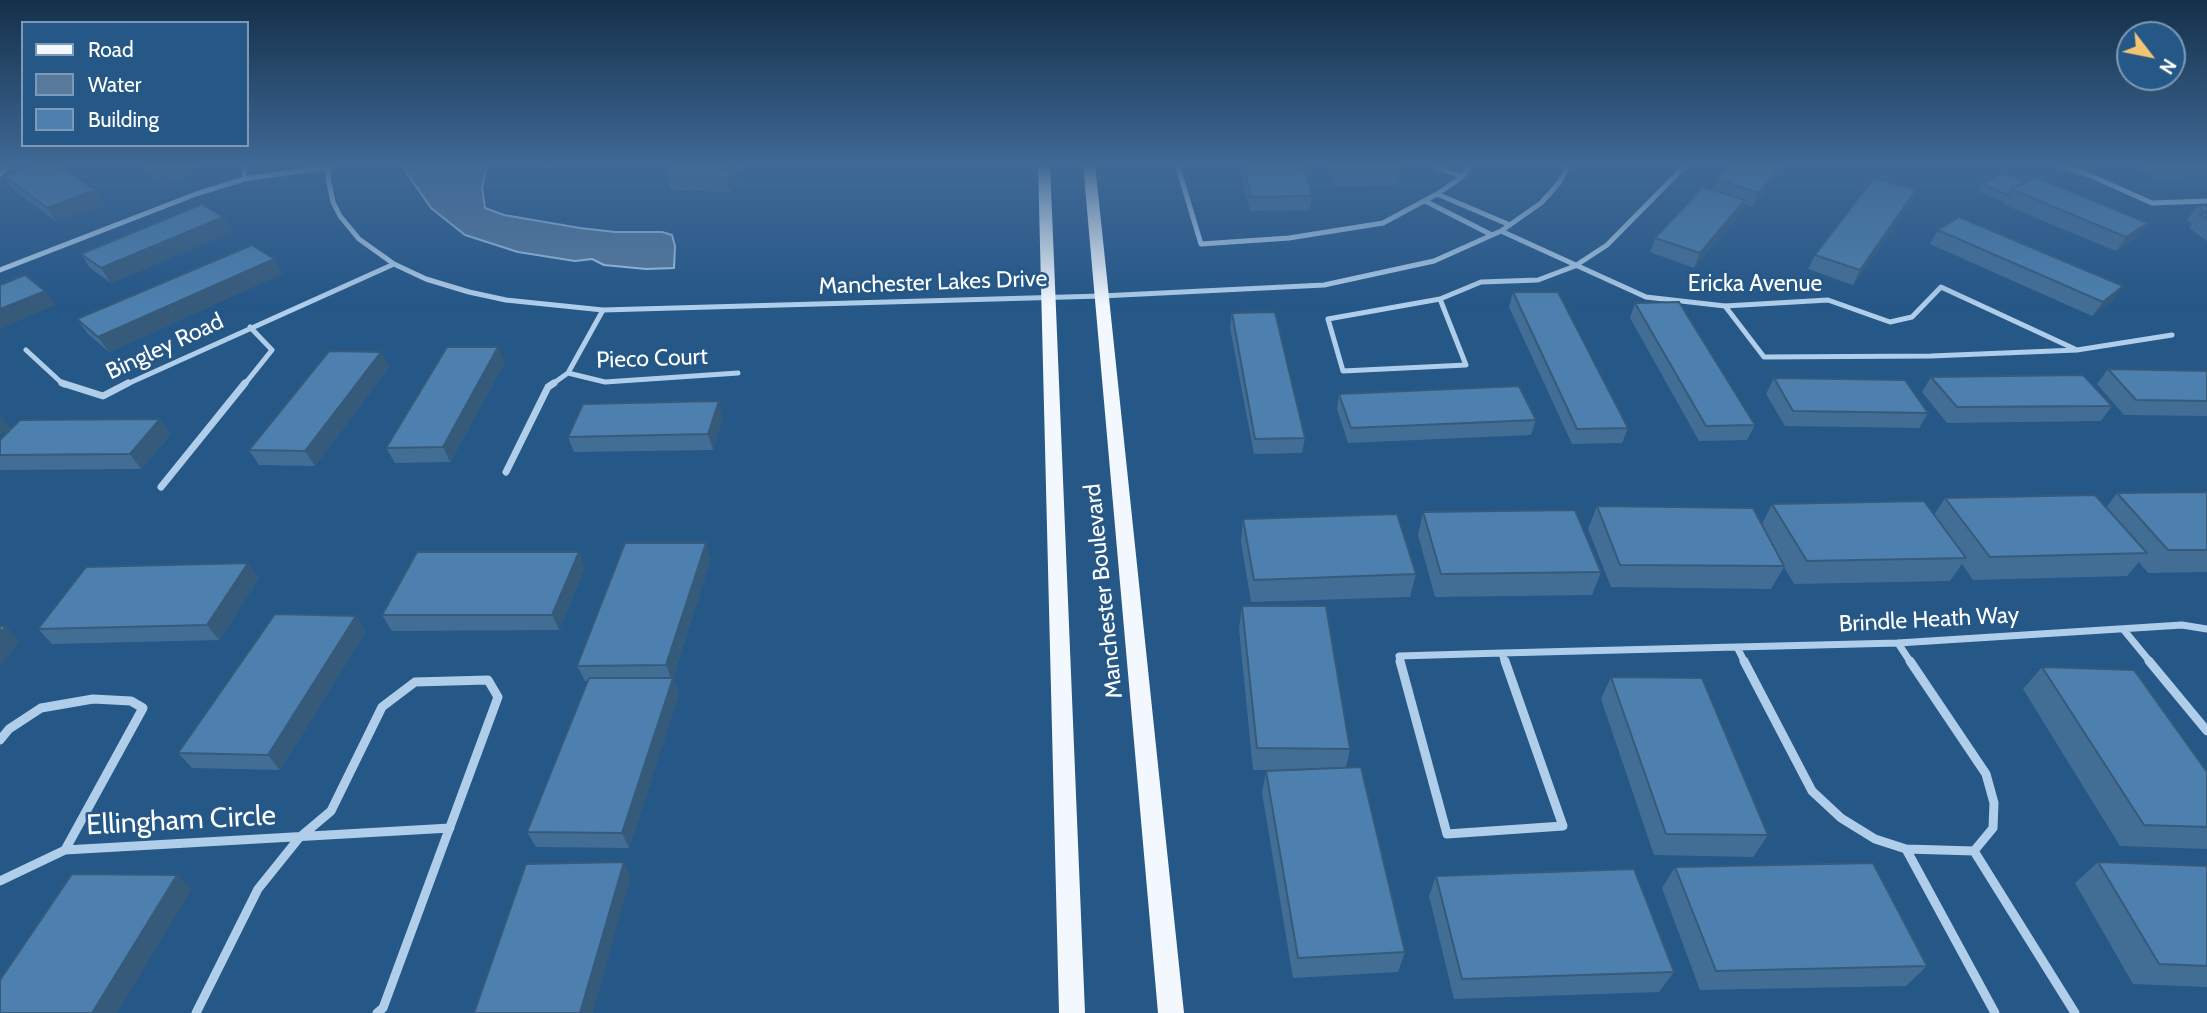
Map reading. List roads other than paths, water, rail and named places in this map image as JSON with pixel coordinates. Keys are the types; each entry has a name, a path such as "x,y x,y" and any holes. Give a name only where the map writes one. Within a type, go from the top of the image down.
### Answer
{"main road":[{"name":"Manchester Boulevard","path":"1046,211 1072,1013"},
{"name":"Manchester Boulevard","path":"1093,211 1171,1013"}],"street":[{"path":"0,270 151,211"},
{"name":"Manchester Lakes Drive","path":"338,211 359,239 394,264 426,279 506,300 603,310 1287,289 1338,283 1434,261 1501,231 1529,211"},
{"path":"1191,211 1200,244 1289,238 1383,223 1405,211"},
{"path":"1445,211 1492,234"},
{"path":"1478,211 1510,225"},
{"path":"1440,299 1466,365 1343,371 1328,319 1440,299 1481,282 1538,281 1575,266 1607,245 1641,211"},
{"name":"Ericka Avenue","path":"1501,231 1646,297 1725,306 1829,300 1890,322 1912,317 1941,287 2077,350"},
{"name":"Bingley Road","path":"26,350 64,385 103,396 250,327 394,264"},
{"path":"1725,306 1764,357 1931,356 2077,350 2172,335"},
{"name":"Pieco Court","path":"506,472 548,387 568,373 603,310"},
{"name":"Bingley Road","path":"161,487 272,349 250,327"},
{"name":"Pieco Court","path":"568,373 605,382 738,373"},
{"name":"Brindle Heath Way","path":"1502,653 1563,826 1447,834 1399,656 1737,646 1898,643 2182,625 2207,629"},
{"path":"2123,629 2207,731"},
{"path":"1898,643 1986,774 1994,803 1993,828 1974,851"},
{"path":"1737,646 1812,791 1841,818 1874,839 1906,849 1974,851"},
{"name":"Ellingham Circle","path":"196,1013 258,889 299,838 331,811 382,707 415,682 488,680 498,698 383,1007 377,1013"},
{"name":"Ellingham Circle","path":"0,740 9,729 41,708 93,699 131,701 143,708 65,849"},
{"name":"Ellingham Circle","path":"0,881 65,849 450,828"},
{"path":"1906,849 1995,1013"},
{"path":"1974,851 2075,1013"}],"water":[{"path":"435,211 494,211 580,228 615,232 662,232 672,235 675,246 674,268 646,269 604,265 592,259 575,261 518,252 465,235"}]}
